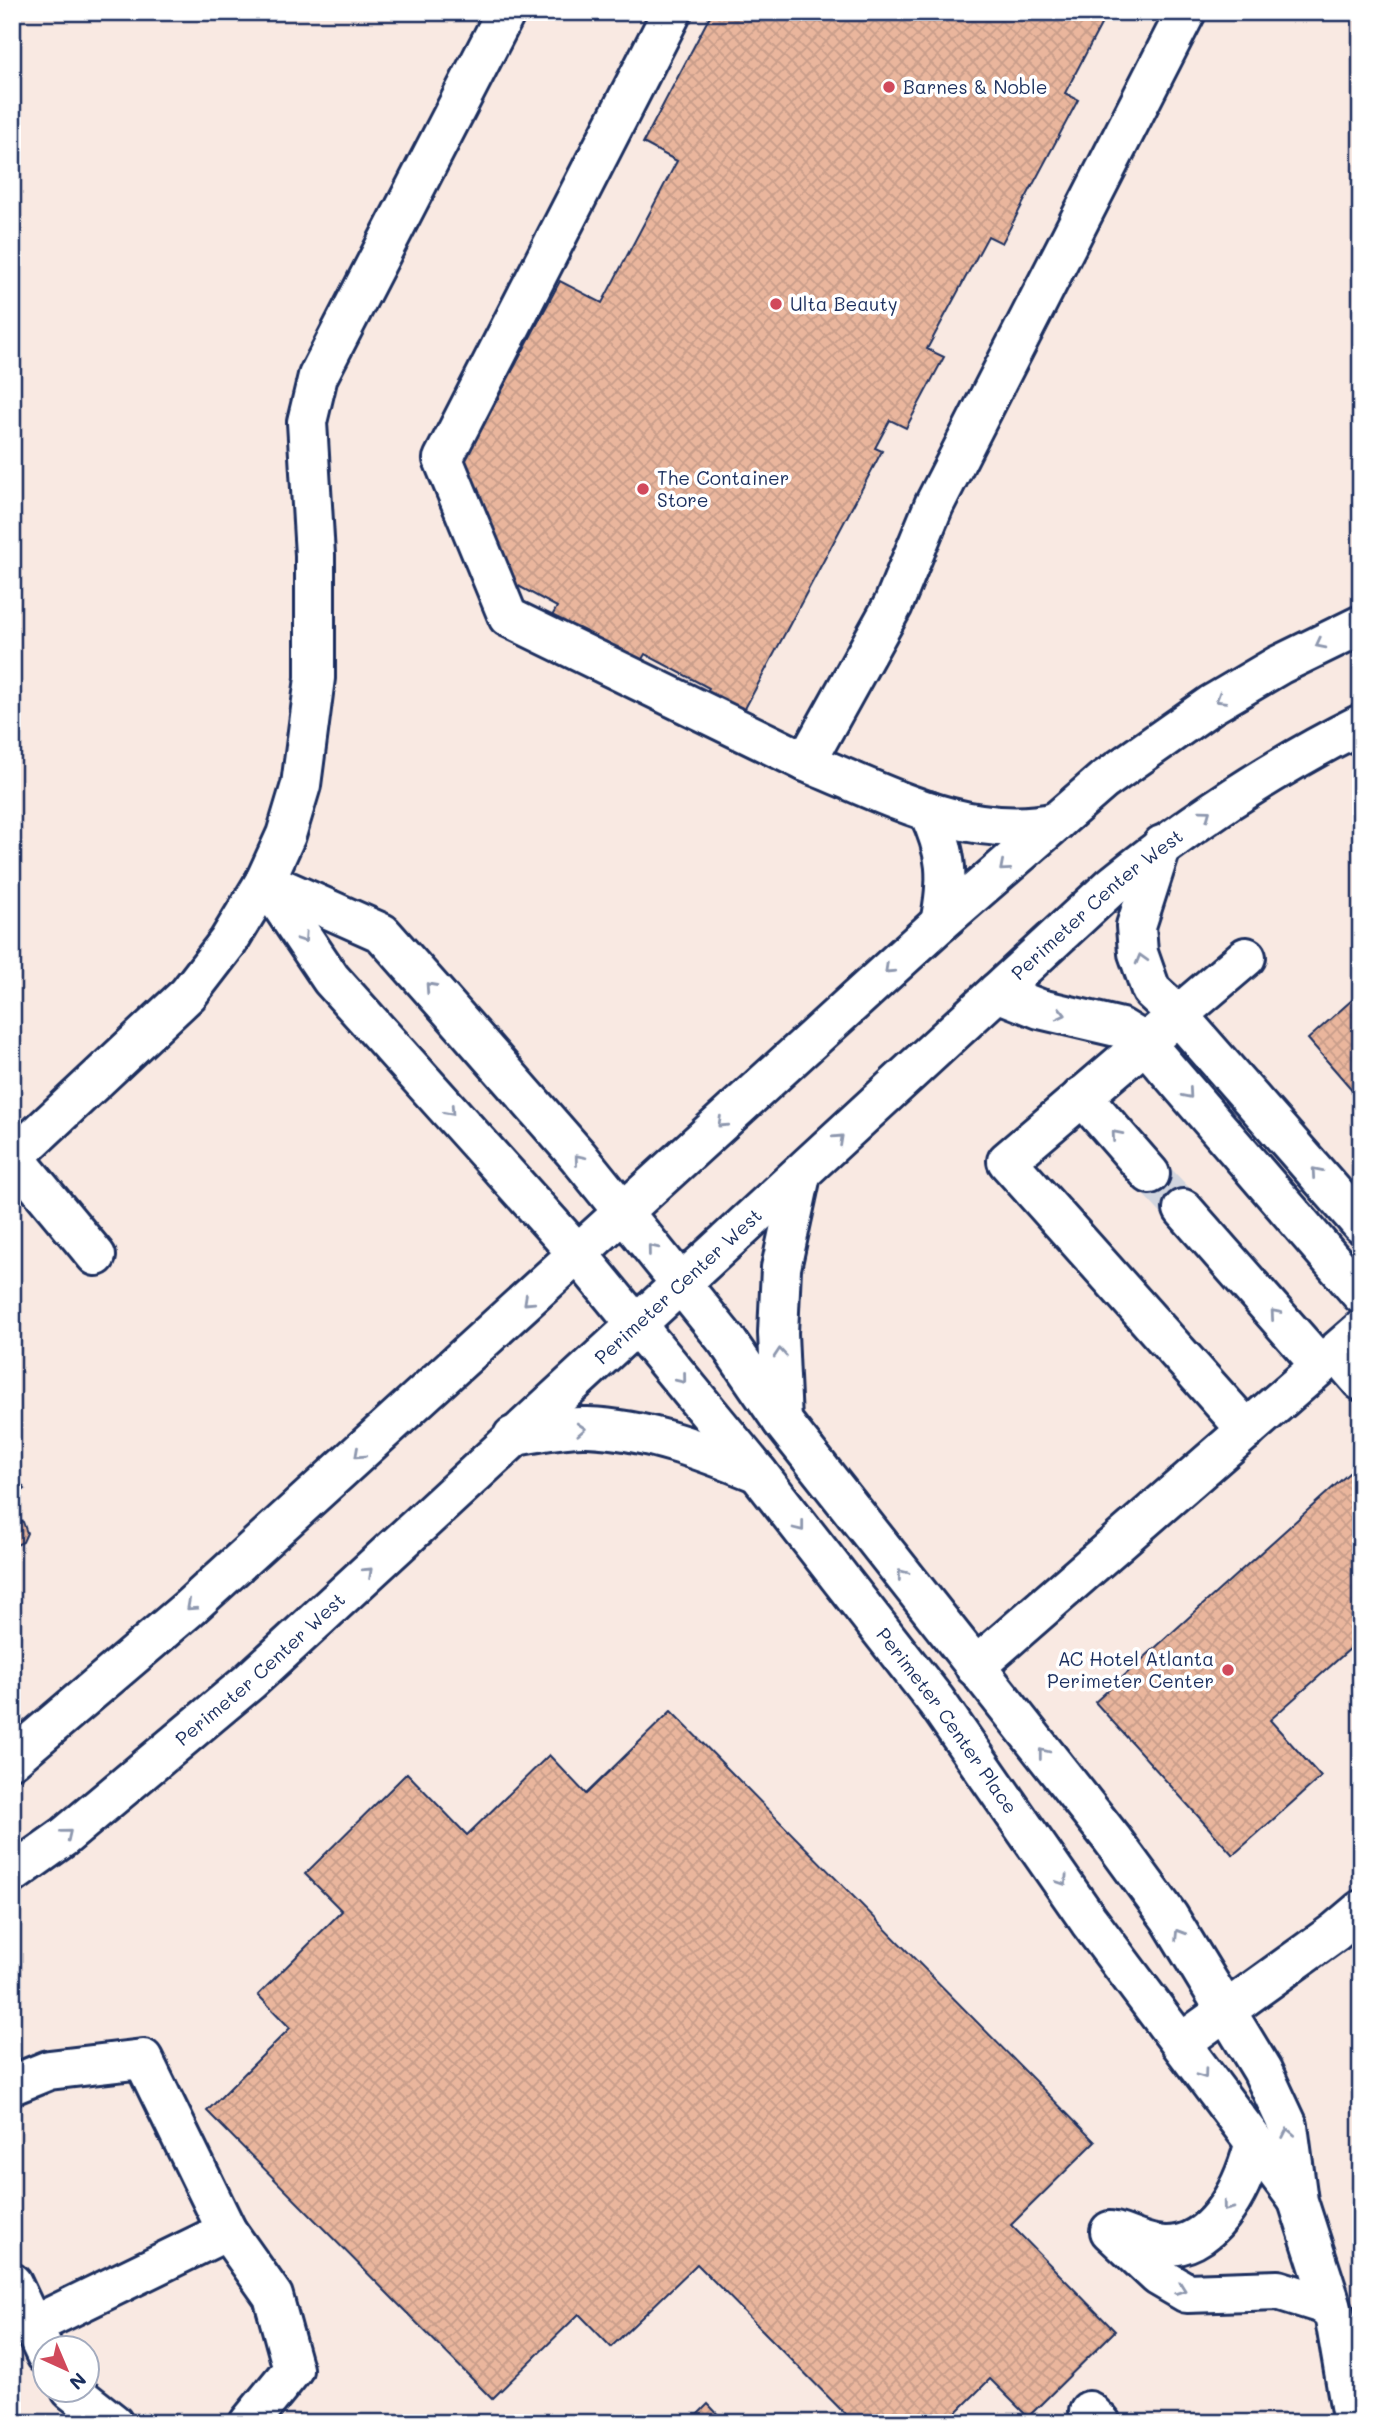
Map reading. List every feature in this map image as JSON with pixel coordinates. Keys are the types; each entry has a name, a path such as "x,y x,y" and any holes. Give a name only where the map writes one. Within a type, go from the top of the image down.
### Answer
{"main road":[{"path":"96,1256 13,1158 188,994 228,943 264,881 286,835 301,785 315,678 315,555 307,422 318,376 506,12"},
{"path":"672,12 443,459 508,617 806,762 928,811 961,821 1003,827 1035,827 1056,822"},
{"path":"806,762 893,605 934,505 1186,12"},
{"path":"12,1759 188,1609 940,923 1112,774 1211,705 1279,665 1361,625"},
{"name":"Perimeter Center West","path":"12,1874 64,1837 249,1682 513,1436 638,1327 1113,885 1162,845 1265,775 1361,724"},
{"path":"928,811 942,840 947,878 940,923"},
{"path":"1162,845 1136,926 1138,953 1151,990 1177,1014 1361,1224"},
{"name":"Perimeter Center Place","path":"264,881 382,933 578,1156 727,1341 782,1421 1112,1839 1169,1917 1262,2070 1288,2126 1298,2201 1334,2313 1350,2392 1353,2423"},
{"name":"Perimeter Center Place","path":"264,881 331,979 578,1254 758,1473 936,1701 1089,1921 1298,2201"},
{"path":"1246,957 1007,1161 1247,1430"},
{"path":"997,992 1040,1009 1121,1028 1144,1042 1361,1294"},
{"path":"1082,1096 1150,1174"},
{"path":"782,1421 778,1333 781,1268 801,1175"},
{"path":"1182,1209 1339,1349 1361,1381"},
{"path":"975,1667 1339,1349"},
{"path":"513,1436 586,1427 646,1435 706,1452 758,1473"},
{"path":"1181,2043 1335,1932 1361,1910"},
{"path":"12,2085 49,2070 143,2059 227,2231 273,2296 293,2369 249,2423"},
{"path":"1254,2145 1245,2177 1229,2208 1206,2230 1184,2243 1158,2246 1110,2231 1158,2276 1187,2293 1278,2290 1323,2304 1334,2313"},
{"path":"49,2334 227,2231"},
{"path":"12,2283 36,2334"},
{"path":"90,2404 113,2423"}],"shaded area":[{"path":"12,12 1361,12 1361,2423 12,2423"}],"building":[{"path":"712,12 1101,12 1106,15 1065,93 1078,100 1002,243 988,236 927,349 944,357 906,428 890,420 875,448 882,451 740,718 703,699 709,688 645,654 640,663 552,616 557,607 511,582 459,471 560,281 602,303 677,161 643,143"},
{"path":"1361,992 1361,1100 1308,1039"},
{"name":"AC Hotel Atlanta Perimeter Center","path":"1359,1464 1361,1639 1270,1720 1321,1777 1233,1855 1095,1702"},
{"path":"12,1472 25,1489 12,1499"},
{"path":"12,1516 23,1522 27,1533 23,1542 12,1547"},
{"path":"671,1711 1095,2142 1011,2225 1115,2331 1028,2417 990,2379 946,2423 854,2423 697,2264 611,2347 579,2314 492,2399 207,2111 290,2028 258,1995 342,1911 305,1874 407,1773 467,1835 549,1755 586,1794"},
{"path":"708,2404 726,2423 689,2423"}],"tunnel":[{"path":"1150,1174 1183,1209"}],"place":[{"name":"Barnes & Noble","path":"889,87"},
{"name":"Ulta Beauty","path":"776,304"},
{"name":"The Container Store","path":"643,489"},
{"name":"AC Hotel Atlanta Perimeter Center","path":"1228,1670"}]}
